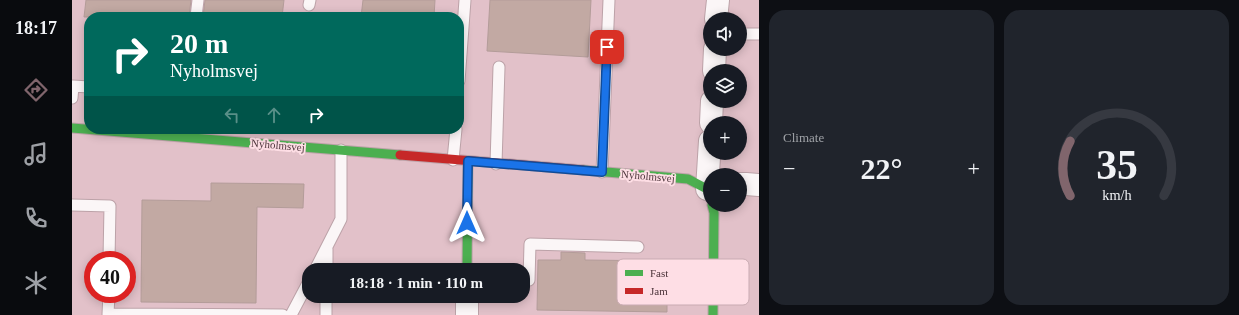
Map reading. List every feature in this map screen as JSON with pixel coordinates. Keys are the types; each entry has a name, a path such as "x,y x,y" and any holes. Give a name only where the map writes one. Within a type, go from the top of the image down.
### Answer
{"street":[{"path":"717,12 718,0"},
{"name":"Nyholmsvej","path":"72,128 84,129"},
{"name":"Nyholmsvej","path":"195,134 342,150 688,179 703,190"},
{"path":"467,263 468,161"},
{"path":"747,184 759,185"},
{"path":"714,212 714,259"},
{"path":"467,303 467,315"},
{"path":"713,305 713,315"}],"lane":[{"path":"197,12 198,0"},
{"path":"464,14 465,0"},
{"path":"602,172 609,0"},
{"path":"747,34 759,34"},
{"path":"496,164 499,67"},
{"path":"72,98 73,86 84,87"},
{"path":"454,160 456,134"},
{"path":"318,263 341,219 342,150"},
{"path":"72,205 110,206 109,251"},
{"path":"529,263 530,244 638,247"},
{"path":"327,246 327,263"},
{"path":"292,315 302,295"},
{"path":"109,303 108,314 283,315"},
{"path":"326,303 326,315"}],"building":[{"path":"86,0 191,0 190,12 85,12"},
{"path":"205,0 284,0 283,12 204,12"},
{"path":"363,0 435,0 434,12 362,12"},
{"path":"490,0 591,0 588,57 487,51"},
{"path":"211,183 304,184 303,208 257,207 256,303 141,302 142,200 211,201"},
{"path":"561,252 585,253 585,260 617,260 617,305 667,305 667,312 537,310 538,260 561,260"}],"traffic: fast":[{"path":"72,128 84,129"},
{"path":"145,134 400,155"},
{"path":"467,263 468,161"},
{"path":"583,170 688,179 703,187"},
{"path":"714,212 714,259"},
{"path":"713,305 713,315"}],"traffic: jam":[{"path":"400,155 583,170"}],"route":[{"path":"467,223 468,161 602,172 607,47"}]}
